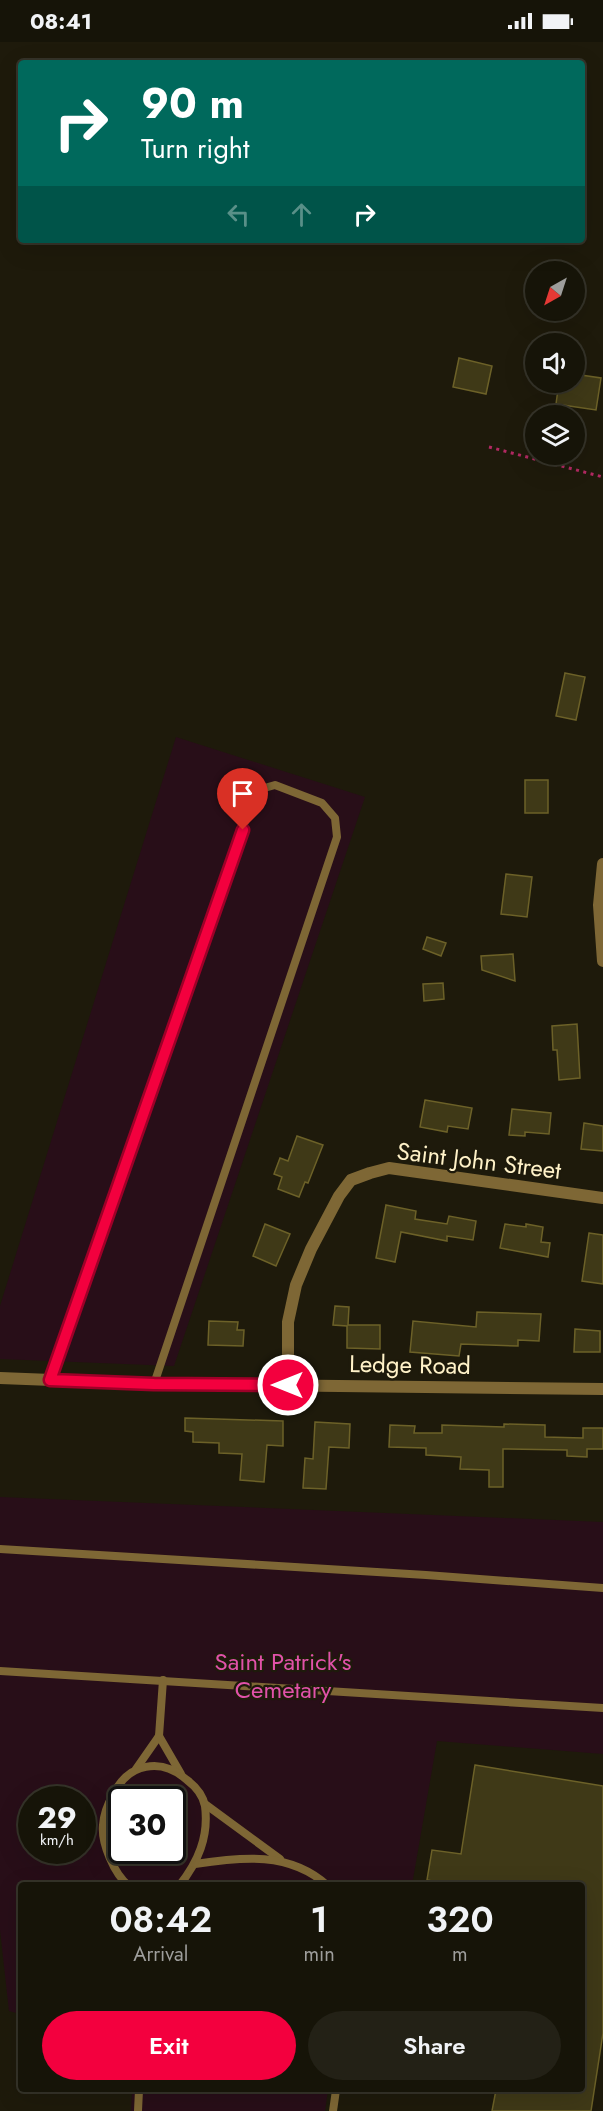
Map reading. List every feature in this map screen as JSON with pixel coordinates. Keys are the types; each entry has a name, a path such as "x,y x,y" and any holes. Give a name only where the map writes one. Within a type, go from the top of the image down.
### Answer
{"street":[{"path":"603,864 599,905 603,961"},
{"name":"Saint John Street","path":"288,1385 288,1322 296,1285 320,1232 339,1196 351,1180 389,1168 603,1198"},
{"name":"Ledge Road","path":"0,1378 154,1384 603,1389"}],"lane":[{"path":"50,1380 250,807 261,789 275,785 322,803 335,818 337,837 154,1384"},
{"path":"0,1549 603,1588"},
{"path":"0,1671 603,1708"},
{"path":"126,1882 111,1861 102,1837 104,1812 117,1785 136,1769 159,1736 163,1680"},
{"path":"159,1736 181,1774 196,1788 205,1804 281,1860 305,1870 322,1882"},
{"path":"136,1769 158,1765 181,1774"},
{"path":"182,1882 195,1864 204,1839 205,1804"},
{"path":"195,1864 248,1857 281,1860"},
{"path":"138,2111 140,2092"},
{"path":"333,2111 336,2092"}],"path":[{"path":"489,447 603,477"}],"green space":[{"path":"176,737 365,797 174,1366 0,1359 0,1306"},
{"name":"Saint Patrick's Cemetary","path":"0,1497 603,1522 603,1754 437,1741 413,1882 18,1882 18,2013 9,2011 0,1930"},
{"path":"132,2092 328,2092 325,2111 131,2111"}],"building":[{"path":"459,358 492,366 486,394 453,387"},
{"path":"585,376 601,378 596,410 585,408 585,405 556,404 558,393 585,393"},
{"path":"565,673 585,677 576,720 556,716"},
{"path":"525,780 548,780 548,813 525,813"},
{"path":"506,874 532,877 527,917 501,914"},
{"path":"427,937 446,943 441,956 423,949"},
{"path":"513,954 515,981 482,970 481,956"},
{"path":"443,983 444,999 424,1001 423,984"},
{"path":"577,1024 580,1078 559,1080 557,1050 553,1050 552,1026"},
{"path":"425,1100 472,1108 468,1129 448,1126 447,1132 420,1127"},
{"path":"512,1109 551,1113 549,1134 525,1132 525,1136 509,1135"},
{"path":"584,1123 603,1126 603,1151 581,1149"},
{"path":"297,1136 323,1145 308,1183 305,1182 299,1197 278,1189 282,1177 274,1174 280,1158 288,1161"},
{"path":"386,1205 416,1211 415,1219 447,1224 449,1216 476,1221 473,1240 447,1236 447,1241 401,1232 395,1262 376,1258"},
{"path":"265,1224 290,1234 276,1266 253,1256"},
{"path":"505,1224 543,1227 541,1242 550,1243 548,1257 500,1248"},
{"path":"589,1233 603,1235 603,1284 582,1281"},
{"path":"335,1306 349,1307 348,1325 380,1325 380,1349 347,1348 347,1326 333,1325"},
{"path":"477,1312 541,1314 539,1341 518,1340 518,1346 461,1344 459,1356 410,1352 413,1321 476,1327"},
{"path":"209,1321 238,1322 237,1330 244,1330 243,1346 208,1345"},
{"path":"575,1329 600,1331 600,1352 574,1352"},
{"path":"185,1418 283,1421 283,1446 267,1445 264,1482 240,1480 242,1454 219,1453 219,1443 193,1442 193,1432 185,1431"},
{"path":"315,1422 350,1424 349,1448 329,1447 326,1489 303,1488 305,1458 313,1459"},
{"path":"504,1424 545,1425 545,1437 583,1438 583,1428 603,1428 603,1449 587,1449 587,1457 567,1456 567,1450 503,1449 503,1487 489,1487 489,1470 460,1469 461,1457 426,1455 426,1448 389,1447 390,1425 415,1426 414,1433 442,1433 442,1425 504,1427"},
{"path":"475,1765 603,1786 603,2033 591,2111 492,2111 496,2092 585,2092 585,1882 437,1882 427,1880 432,1850 461,1854"}],"route":[{"path":"243,830 50,1380 154,1384 288,1385"}]}
